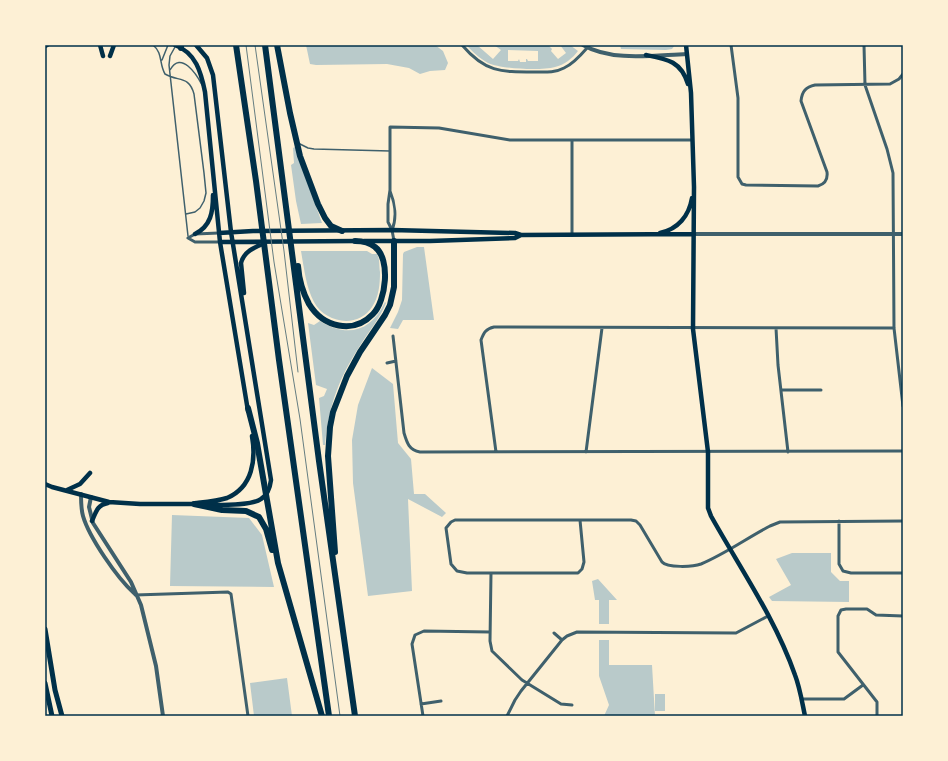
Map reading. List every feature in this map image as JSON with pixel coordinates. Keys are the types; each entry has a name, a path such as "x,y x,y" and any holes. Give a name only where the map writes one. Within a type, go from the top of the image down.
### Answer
{"highway":[{"path":"236,45 256,180 279,360 329,716"},
{"path":"267,45 298,270 303,288 310,304 319,316 330,323 342,327 355,326 368,319 378,307 383,293 384,267 380,252 371,244 355,241"},
{"path":"267,45 319,461 355,716"},
{"path":"277,45 296,140 308,179 325,218 331,226 342,231"},
{"path":"340,614 328,456 330,427 337,400 347,376 360,352 379,325 390,305 394,287 394,241"},
{"path":"248,408 257,443 265,496 278,562 322,716"},
{"path":"194,504 222,510 246,511 259,517 264,523 272,549 278,562"}],"main road":[{"path":"100,45 103,56"},
{"path":"110,56 114,45"},
{"path":"45,487 67,490 111,502 227,506 259,501 265,496 271,487 231,232 213,75 207,58 196,45"},
{"path":"686,45 691,93 694,186 693,329 708,452 708,508 711,516 768,616 787,654 796,676 805,716"},
{"path":"177,46 188,53 198,65 205,92 220,242 248,408 254,453 253,465 247,481 235,493 227,498 194,504"},
{"path":"646,55 671,62 680,67 684,73 691,93"},
{"path":"195,234 205,227 210,218 213,205 213,174"},
{"path":"652,235 668,231 677,226 683,220 690,207 694,186"},
{"path":"219,233 253,231 392,230 515,233 521,236"},
{"path":"220,242 394,241 515,238 521,236 694,234"},
{"path":"246,322 241,263 242,258 246,253 255,248 273,241"},
{"path":"67,490 80,484 90,473"},
{"path":"45,484 52,487"},
{"path":"92,521 97,509 102,504 111,502"},
{"path":"45,629 47,656 62,716"},
{"path":"45,683 52,716"}],"street":[{"path":"462,45 479,62 490,68 508,72 549,72 559,70 570,64 585,46 593,50 610,54 687,54"},
{"path":"730,45 738,98 738,177 742,184 746,185 818,186 826,181 827,172 802,100 802,94 805,89 815,84 890,84 899,79 903,74"},
{"path":"864,45 865,84 892,167 894,328 903,406"},
{"path":"394,241 392,230 388,222 390,190 390,127 439,128 510,140 692,140"},
{"path":"572,140 572,235"},
{"path":"390,190 395,214 395,222 392,230"},
{"path":"188,238 195,234 219,233"},
{"path":"694,234 903,234"},
{"path":"188,238 196,242 220,242"},
{"path":"496,452 481,340 484,333 488,329 494,327 693,329 894,328"},
{"path":"586,452 602,328"},
{"path":"776,328 788,452"},
{"path":"393,336 407,444 415,451 903,452"},
{"path":"387,363 396,361"},
{"path":"781,390 821,390"},
{"path":"81,494 83,516 95,541 126,586 135,595 225,592 232,594 248,716"},
{"path":"91,497 89,507 92,521 130,582 141,606 156,666 163,716"},
{"path":"580,520 584,562 582,569 578,573 462,573 451,564 446,532 448,525 456,520 580,520 631,520 636,521 640,525 662,562 667,566 700,564 780,522 903,521"},
{"path":"839,521 839,564 843,571 850,573 903,574"},
{"path":"491,573 490,646 492,651 527,684 561,704 572,705"},
{"path":"877,716 877,702 838,652 839,613 841,610 846,609 867,609 876,615 903,616"},
{"path":"507,716 515,700 562,640 577,632 736,633 768,616"},
{"path":"423,716 412,644 415,635 424,631 490,632"},
{"path":"554,633 562,640"},
{"path":"802,699 844,699 863,686"},
{"path":"421,704 441,700"}],"lane":[{"path":"153,45 159,51 164,73 171,77 188,82 193,90 206,193 203,204 197,211 186,214"},
{"path":"162,62 168,45"},
{"path":"177,46 169,60 188,238"},
{"path":"170,70 176,63 186,65 195,73 205,92"},
{"path":"296,140 301,145 310,149 390,151"}],"shaded area":[{"path":"306,45 435,45 443,51 448,63 445,70 430,71 420,74 409,68 387,64 316,65 310,64"},
{"path":"466,45 477,45 493,59 501,50 494,45 548,45 558,59 566,53 560,45 570,45 578,51 562,65 549,68 511,68 488,63","holes":["508,50 538,51 538,61 528,61 527,59 526,62 520,62 519,59 518,61 508,61"]},
{"path":"620,45 675,45 672,49 666,50 621,49"},
{"path":"295,147 322,223 301,224 291,165 294,163 293,148"},
{"path":"417,247 424,247 434,320 403,320 398,329 390,328 402,300 403,254 404,252"},
{"path":"301,251 367,251 372,254 377,254 380,272 379,290 372,307 366,314 350,321 342,321 333,319 319,309 309,290"},
{"path":"385,302 386,303 381,314 353,356 341,380 332,404 325,445 323,445 319,398 324,396 327,389 316,385 308,323 314,325 320,321 340,329 357,329 365,326 373,320"},
{"path":"372,368 393,384 398,443 411,459 414,494 425,494 446,513 442,517 408,499 412,591 368,596 353,483 352,440 358,405"},
{"path":"172,515 249,518 262,535 274,587 170,586"},
{"path":"792,553 831,553 831,572 840,581 849,581 849,602 772,601 769,597 791,585 776,559"},
{"path":"598,579 617,600 609,600 609,624 599,624 599,600 595,600 592,581"},
{"path":"599,640 609,640 609,665 652,665 655,716 604,716 609,705 599,676"},
{"path":"287,678 292,716 254,716 250,683"},
{"path":"655,694 665,694 665,711 655,711"}],"tram line":[{"path":"246,45 274,262 300,419 340,716"},
{"path":"255,45 284,251 298,372"}]}
